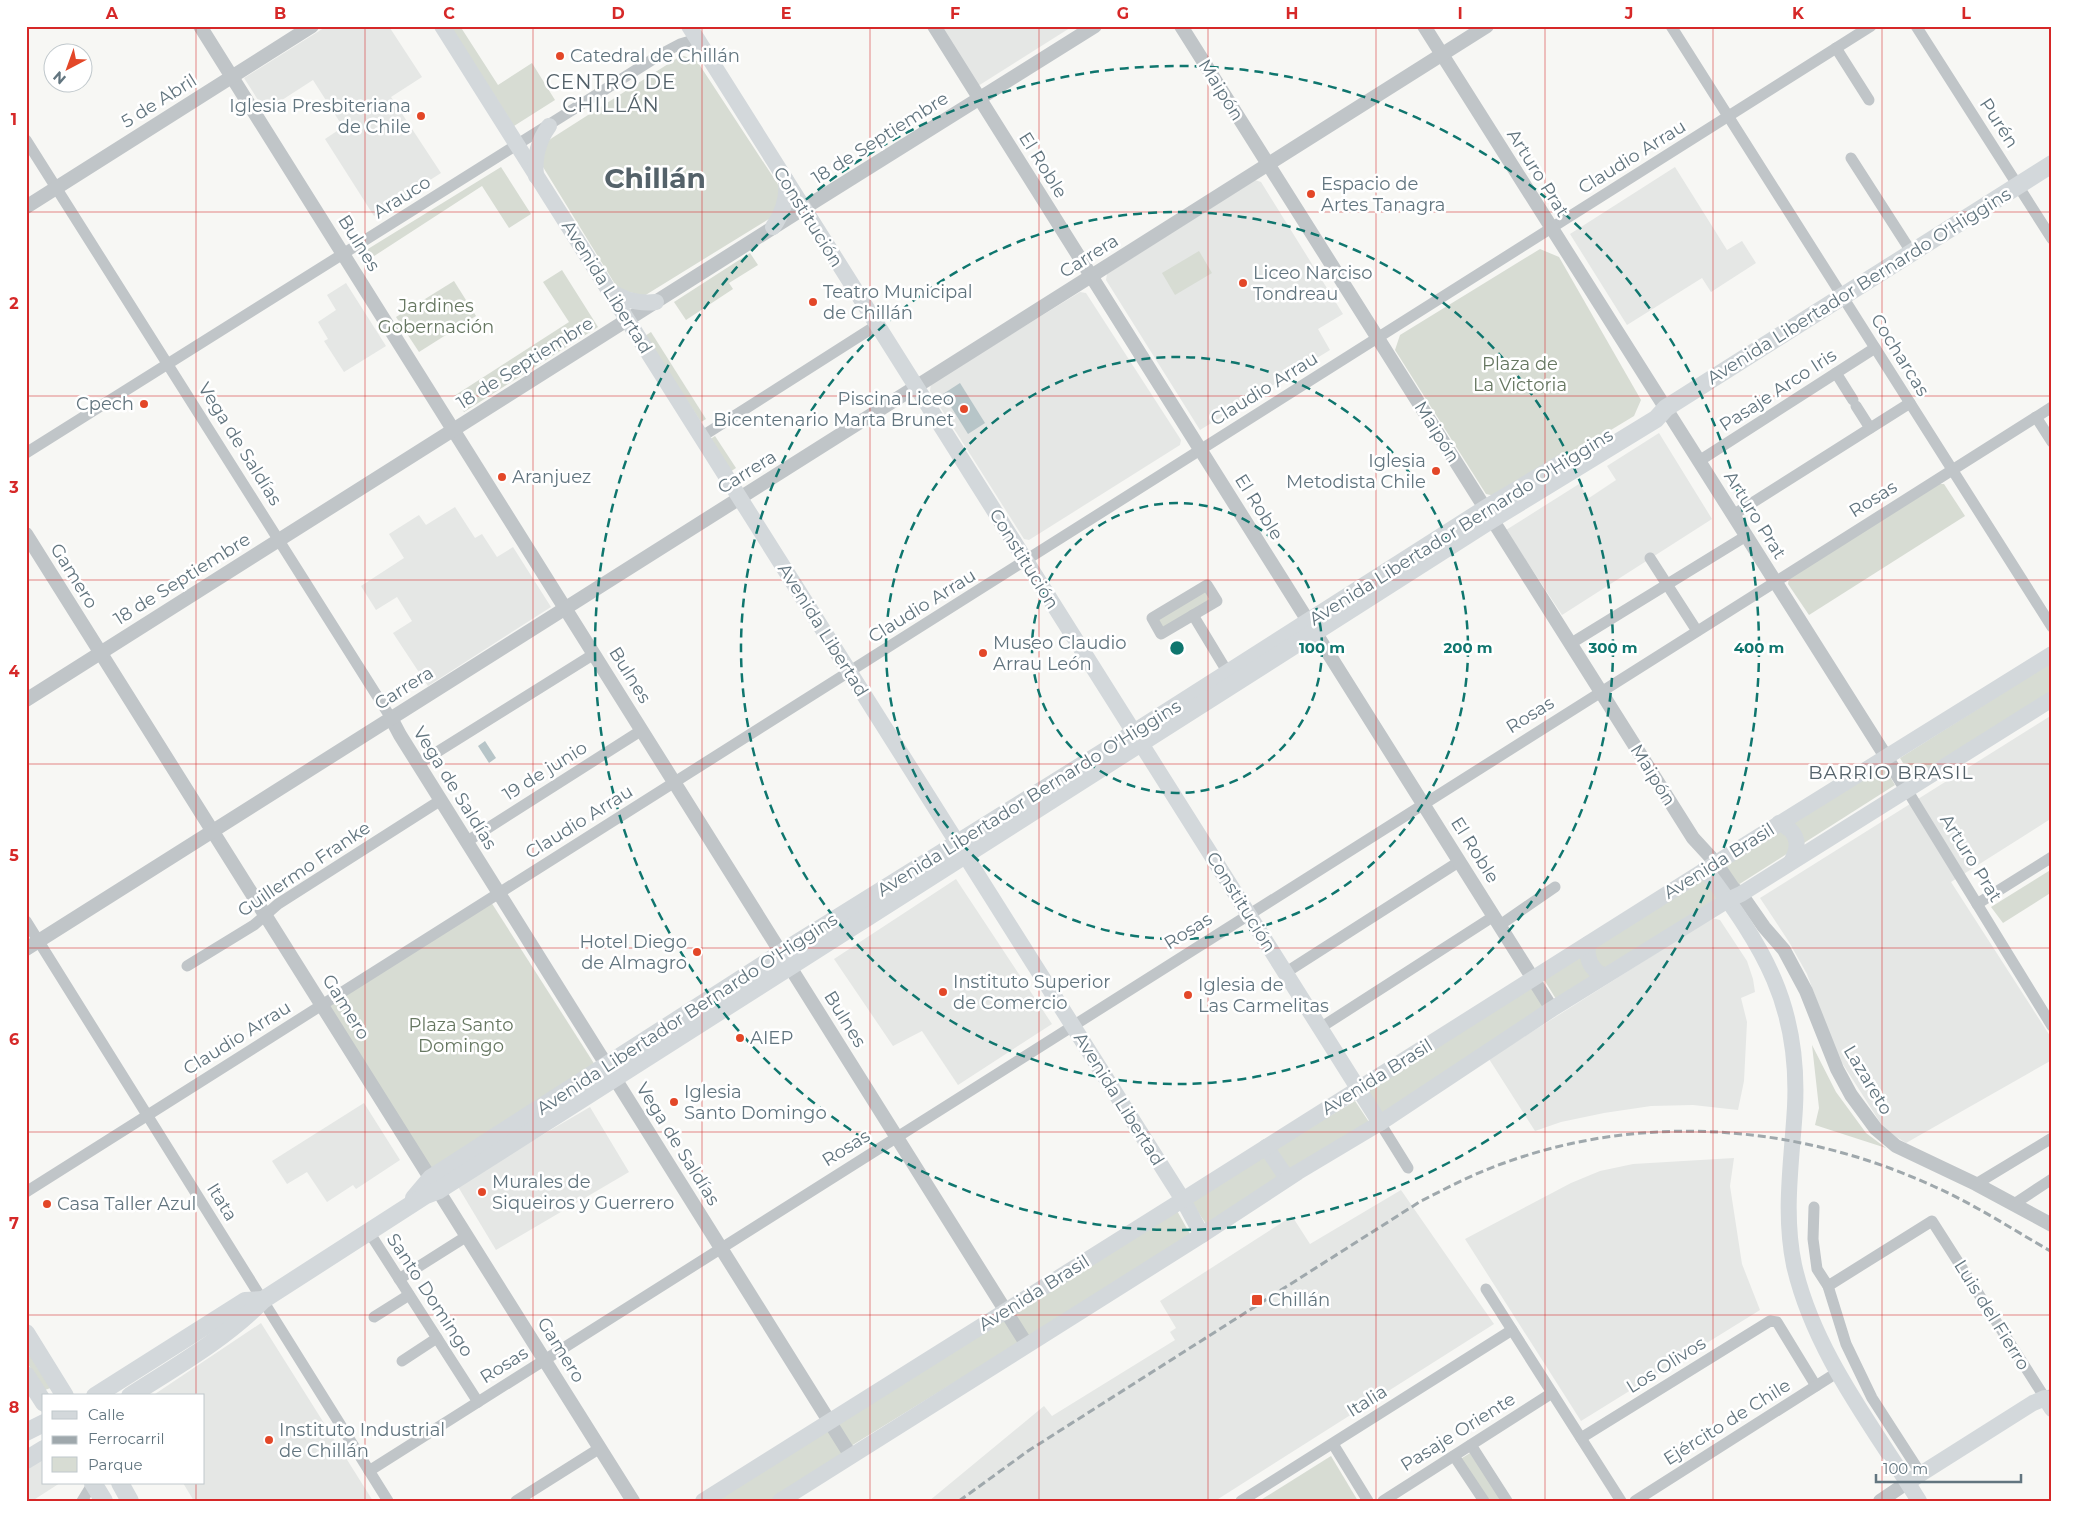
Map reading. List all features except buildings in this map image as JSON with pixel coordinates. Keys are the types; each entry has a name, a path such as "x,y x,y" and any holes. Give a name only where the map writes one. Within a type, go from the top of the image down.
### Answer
{"main road":[{"name":"Avenida Libertad","path":"442,26 1073,1025 1183,1200 1202,1235"},
{"name":"Constitución","path":"693,33 1380,1124"},
{"path":"536,176 537,151 541,139 549,126"},
{"name":"Avenida Libertador Bernardo O'Higgins","path":"133,1394 218,1338 263,1300 406,1208 435,1184 1488,515 1650,410 1666,408 2052,164"},
{"path":"773,227 785,202 786,180"},
{"path":"608,289 629,300 647,303 656,302"},
{"name":"Avenida Libertador Bernardo O'Higgins","path":"1137,738 1228,673 1312,627"},
{"name":"Avenida Brasil","path":"703,1501 1779,823 2052,654"},
{"path":"780,1501 1202,1235 1287,1178 1380,1124 1552,1008 1735,897 2052,699"},
{"path":"1779,823 1790,829 1797,838 1796,850 1791,862"},
{"name":"Maipón","path":"1711,866 1735,897 1761,950 1782,1000 1794,1056 1795,1108 1789,1183 1789,1232 1798,1278 1813,1322 1838,1372 1915,1478 1919,1501"},
{"path":"1588,944 1589,961 1595,970 1604,976"},
{"path":"1266,1147 1287,1178"},
{"name":"Avenida Libertador Bernardo O'Higgins","path":"98,1394 245,1301 263,1300"},
{"path":"26,1333 64,1394"},
{"path":"26,1375 42,1400"},
{"path":"1915,1478 2049,1401"},
{"path":"26,1432 42,1424"},
{"path":"26,1460 42,1450"},
{"path":"94,1484 104,1501"},
{"path":"121,1484 130,1501"}],"street":[{"name":"Bulnes","path":"200,26 1027,1345"},
{"name":"5 de Abril","path":"26,207 312,26"},
{"name":"El Roble","path":"934,26 1552,1008"},
{"name":"18 de Septiembre","path":"26,700 803,208 1095,26"},
{"name":"Maipón","path":"1181,26 1711,866"},
{"name":"Arturo Prat","path":"1424,26 1775,581 2052,1026"},
{"name":"Carrera","path":"26,949 1487,26"},
{"name":"Cocharcas","path":"1670,26 2052,627"},
{"name":"Claudio Arrau","path":"26,1192 1871,26"},
{"name":"Purén","path":"1916,26 2052,239"},
{"name":"Arauco","path":"26,453 549,126 693,33"},
{"path":"1836,48 1869,100"},
{"name":"Vega de Saldías","path":"26,140 391,718 466,842 851,1456"},
{"path":"1851,158 1912,253"},
{"path":"701,437 877,325"},
{"name":"Pasaje Arco Iris","path":"1699,461 1875,348"},
{"path":"1836,373 1870,428"},
{"path":"1733,515 1910,403"},
{"name":"Rosas","path":"369,1471 896,1136 2052,407"},
{"path":"2036,417 2052,442"},
{"name":"Gamero","path":"26,534 214,830 633,1501"},
{"path":"1570,644 1746,536"},
{"path":"1650,558 1697,631"},
{"path":"1207,584 1217,601 1193,616 1161,634 1152,618 1207,584"},
{"path":"1193,616 1228,673"},
{"path":"418,764 594,654"},
{"name":"19 de junio","path":"466,842 642,730"},
{"name":"Guillermo Franke","path":"187,966 254,925 278,904 441,800"},
{"path":"1977,904 2052,857"},
{"path":"1285,972 1460,862"},
{"name":"Lazareto","path":"1756,884 1754,893 1756,902 1776,933 1806,992 1836,1069 1851,1095 1876,1129 1896,1146 1976,1184 2052,1226"},
{"path":"1320,1028 1555,887"},
{"name":"Lazareto","path":"1735,897 1784,950"},
{"name":"Itata","path":"26,921 388,1501"},
{"name":"Constitución","path":"1380,1124 1408,1168"},
{"path":"1976,1184 2052,1138"},
{"path":"2014,1204 2052,1179"},
{"path":"1814,1207 1813,1239 1817,1269 1828,1286 1846,1344 1864,1383 1915,1478 1880,1501"},
{"name":"Luis del Fierro","path":"1828,1286 1932,1221 2049,1401"},
{"name":"Santo Domingo","path":"369,1232 478,1402"},
{"path":"399,1279 467,1236"},
{"path":"1486,1289 1621,1501"},
{"path":"374,1317 409,1295"},
{"name":"Los Olivos","path":"1581,1438 1770,1321 1777,1322 1816,1386"},
{"name":"Italia","path":"1241,1501 1512,1330"},
{"path":"402,1361 438,1338"},
{"name":"Ejército de Chile","path":"1635,1501 1838,1372"},
{"name":"Pasaje Oriente","path":"1383,1501 1552,1393"},
{"path":"1332,1444 1368,1501"},
{"path":"1471,1445 1507,1501"},
{"path":"516,1501 600,1448"},
{"path":"1454,1456 1484,1501"},
{"path":"82,1501 92,1484"}],"shaded area":[{"path":"327,26 392,26 390,28 422,77 391,97 441,173 374,216 325,139 343,127 313,80 265,111 244,78"},
{"path":"940,26 1073,26 978,86"},
{"path":"1675,167 1727,250 1742,241 1756,263 1711,292 1702,278 1627,325 1570,234"},
{"name":"Liceo Narciso Tondreau","path":"1255,180 1261,182 1343,314 1318,329 1330,350 1200,430 1106,280 1107,274"},
{"path":"346,283 386,346 344,372 324,341 328,339 318,322 336,310 327,295"},
{"path":"1080,292 1086,293 1181,440 1180,445 1029,540 1024,539 930,391 931,384"},
{"name":"Piscina Liceo Bicentenario Marta Brunet","path":"960,383 985,423 968,434 943,394"},
{"path":"1659,433 1712,519 1562,615 1506,530 1579,484 1589,498 1616,480 1607,466"},
{"path":"455,507 475,538 482,534 497,557 513,547 551,607 428,686 393,633 412,621 397,597 376,610 361,586 404,558 389,534 419,515 426,525"},
{"path":"2052,715 2052,818 1951,882 2052,1039 2052,1060 1906,1143 1885,1130 1837,1055 1807,974 1789,942 1760,898"},
{"path":"485,741 496,758 489,763 478,746"},
{"name":"Instituto Superior de Comercio","path":"956,879 1052,1024 958,1085 922,1031 893,1046 834,959"},
{"path":"1712,918 1720,920 1747,961 1755,992 1741,998 1747,1022 1744,1081 1738,1110 1693,1105 1651,1106 1561,1122 1535,1131 1489,1059"},
{"path":"364,1103 400,1160 356,1189 353,1185 327,1202 307,1172 287,1184 272,1161"},
{"path":"590,1107 629,1172 496,1250 457,1185"},
{"path":"1734,1158 1730,1186 1742,1264 1760,1310 1581,1421 1465,1239 1571,1183 1600,1171 1633,1164"},
{"path":"1401,1190 1494,1324 1215,1501 929,1501 1044,1406 1052,1416 1175,1340 1170,1332 1176,1328 1160,1301 1292,1216 1310,1244"},
{"name":"Instituto Industrial de Chillán","path":"261,1323 373,1501 194,1501 184,1484 205,1484 205,1394 155,1394"},
{"path":"42,1454 42,1484 58,1484 32,1501 26,1501 26,1464"}],"green space":[{"path":"450,26 460,26 498,85 532,63 555,100 514,126"},
{"path":"684,56 697,61 779,186 780,197 772,217 644,296 618,289 543,167 544,151 546,144 552,138 679,57"},
{"path":"501,167 531,214 509,228 482,186 368,260 363,252"},
{"name":"Plaza de La Victoria","path":"1540,249 1559,257 1641,400 1634,416 1500,497 1486,494 1395,350 1400,335"},
{"path":"1199,251 1212,273 1175,295 1162,273"},
{"path":"750,253 758,265 729,283 733,289 686,320 674,302"},
{"path":"562,270 598,327 464,412 454,396 569,322 543,282"},
{"name":"Jardines Gobernación","path":"454,281 476,316 419,352 396,317"},
{"path":"651,332 706,419 701,422 645,336"},
{"path":"715,436 736,468 730,472 709,440"},
{"path":"1939,484 1944,484 1965,516 1809,615 1788,584 1789,578"},
{"path":"1206,587 1214,600 1162,632 1154,619"},
{"path":"2052,662 2052,691 1912,778 1900,758"},
{"path":"1881,762 1895,785 1738,885 1723,862"},
{"path":"2052,869 2052,892 2003,923 1991,907"},
{"path":"1702,876 1717,898 1556,999 1543,978"},
{"name":"Plaza Santo Domingo","path":"491,902 595,1065 430,1169 327,1006"},
{"path":"1532,984 1547,1006 1382,1114 1367,1090"},
{"path":"1812,1045 1836,1092 1866,1133 1886,1148 1815,1125 1819,1108"},
{"path":"1355,1101 1369,1122 1206,1224 1190,1200"},
{"path":"1176,1209 1190,1234 1028,1337 1012,1313"},
{"path":"1005,1319 1020,1342 851,1446 836,1422"},
{"path":"26,1340 56,1386 45,1390 26,1361"},
{"path":"828,1426 846,1454 772,1501 710,1501"},
{"path":"1470,1453 1502,1501 1486,1501 1459,1460"},
{"path":"1331,1456 1358,1501 1259,1501"}],"railway":[{"path":"959,1501 1028,1451 1421,1201 1496,1166 1560,1146 1613,1136 1668,1132 1722,1132 1776,1138 1830,1149 1882,1165 1933,1186 1978,1209 2052,1252"}],"place":[{"name":"Catedral de Chillán","path":"560,56"},
{"name":"Iglesia Presbiteriana de Chile","path":"421,116"},
{"name":"Espacio de Artes Tanagra","path":"1311,194"},
{"name":"Liceo Narciso Tondreau","path":"1243,283"},
{"name":"Teatro Municipal de Chillán","path":"813,302"},
{"name":"Cpech","path":"144,404"},
{"name":"Piscina Liceo Bicentenario Marta Brunet","path":"964,409"},
{"name":"Iglesia Metodista Chile","path":"1436,471"},
{"name":"Aranjuez","path":"502,477"},
{"name":"Museo Claudio Arrau León","path":"983,653"},
{"name":"Hotel Diego de Almagro","path":"697,952"},
{"name":"Instituto Superior de Comercio","path":"943,992"},
{"name":"Iglesia de Las Carmelitas","path":"1188,995"},
{"name":"AIEP","path":"740,1038"},
{"name":"Iglesia Santo Domingo","path":"674,1102"},
{"name":"Murales de Siqueiros y Guerrero","path":"482,1192"},
{"name":"Casa Taller Azul","path":"47,1204"},
{"name":"Chillán","path":"1257,1300"},
{"name":"Instituto Industrial de Chillán","path":"269,1440"}],"district":[{"name":"CENTRO DE CHILLÁN","path":"611,94"},
{"name":"Chillán","path":"655,178"},
{"name":"BARRIO BRASIL","path":"1891,772"}]}
